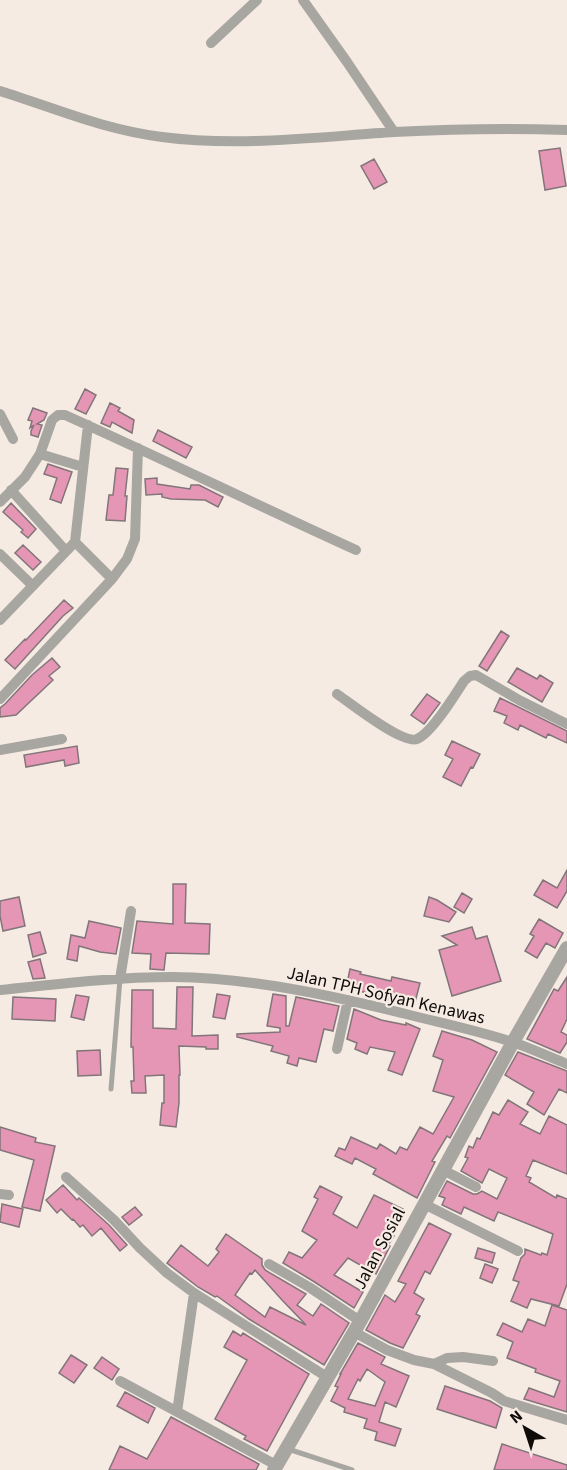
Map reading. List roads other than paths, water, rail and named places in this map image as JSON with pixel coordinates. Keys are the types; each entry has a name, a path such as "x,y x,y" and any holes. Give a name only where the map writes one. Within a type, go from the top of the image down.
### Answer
{"street":[{"path":"211,43 257,0"},
{"path":"303,0 394,132"},
{"path":"0,91 94,123 160,137 208,141 511,128 567,130"},
{"path":"0,414 13,439"},
{"path":"0,502 24,477 40,454 52,420 58,415 65,415 356,550"},
{"path":"0,620 75,542 88,425"},
{"path":"2,693 112,579 127,559 135,539 138,448"},
{"path":"40,454 83,467"},
{"path":"11,490 66,551"},
{"path":"75,542 112,579"},
{"path":"0,554 33,586"},
{"path":"337,694 379,724 403,737 414,740 428,731 464,681 476,675 567,724"},
{"path":"0,750 62,739"},
{"path":"120,979 131,911"},
{"name":"Jalan Sosial","path":"275,1467 357,1326 567,948"},
{"name":"Jalan TPH Sofyan Kenawas","path":"0,990 50,984 172,977 278,987 348,1000 513,1042 567,1065"},
{"path":"337,1049 348,1000"},
{"path":"442,1170 476,1187"},
{"path":"66,1177 114,1220 166,1273 327,1377"},
{"path":"424,1204 518,1251"},
{"path":"269,1264 309,1287 387,1350 414,1360 434,1364 492,1392 504,1401 567,1420"},
{"path":"177,1412 194,1293"},
{"path":"434,1364 447,1358 463,1357 493,1361"},
{"path":"120,1381 275,1467"}],"lane":[{"path":"111,1089 120,979"},
{"path":"286,1448 352,1470"}]}
